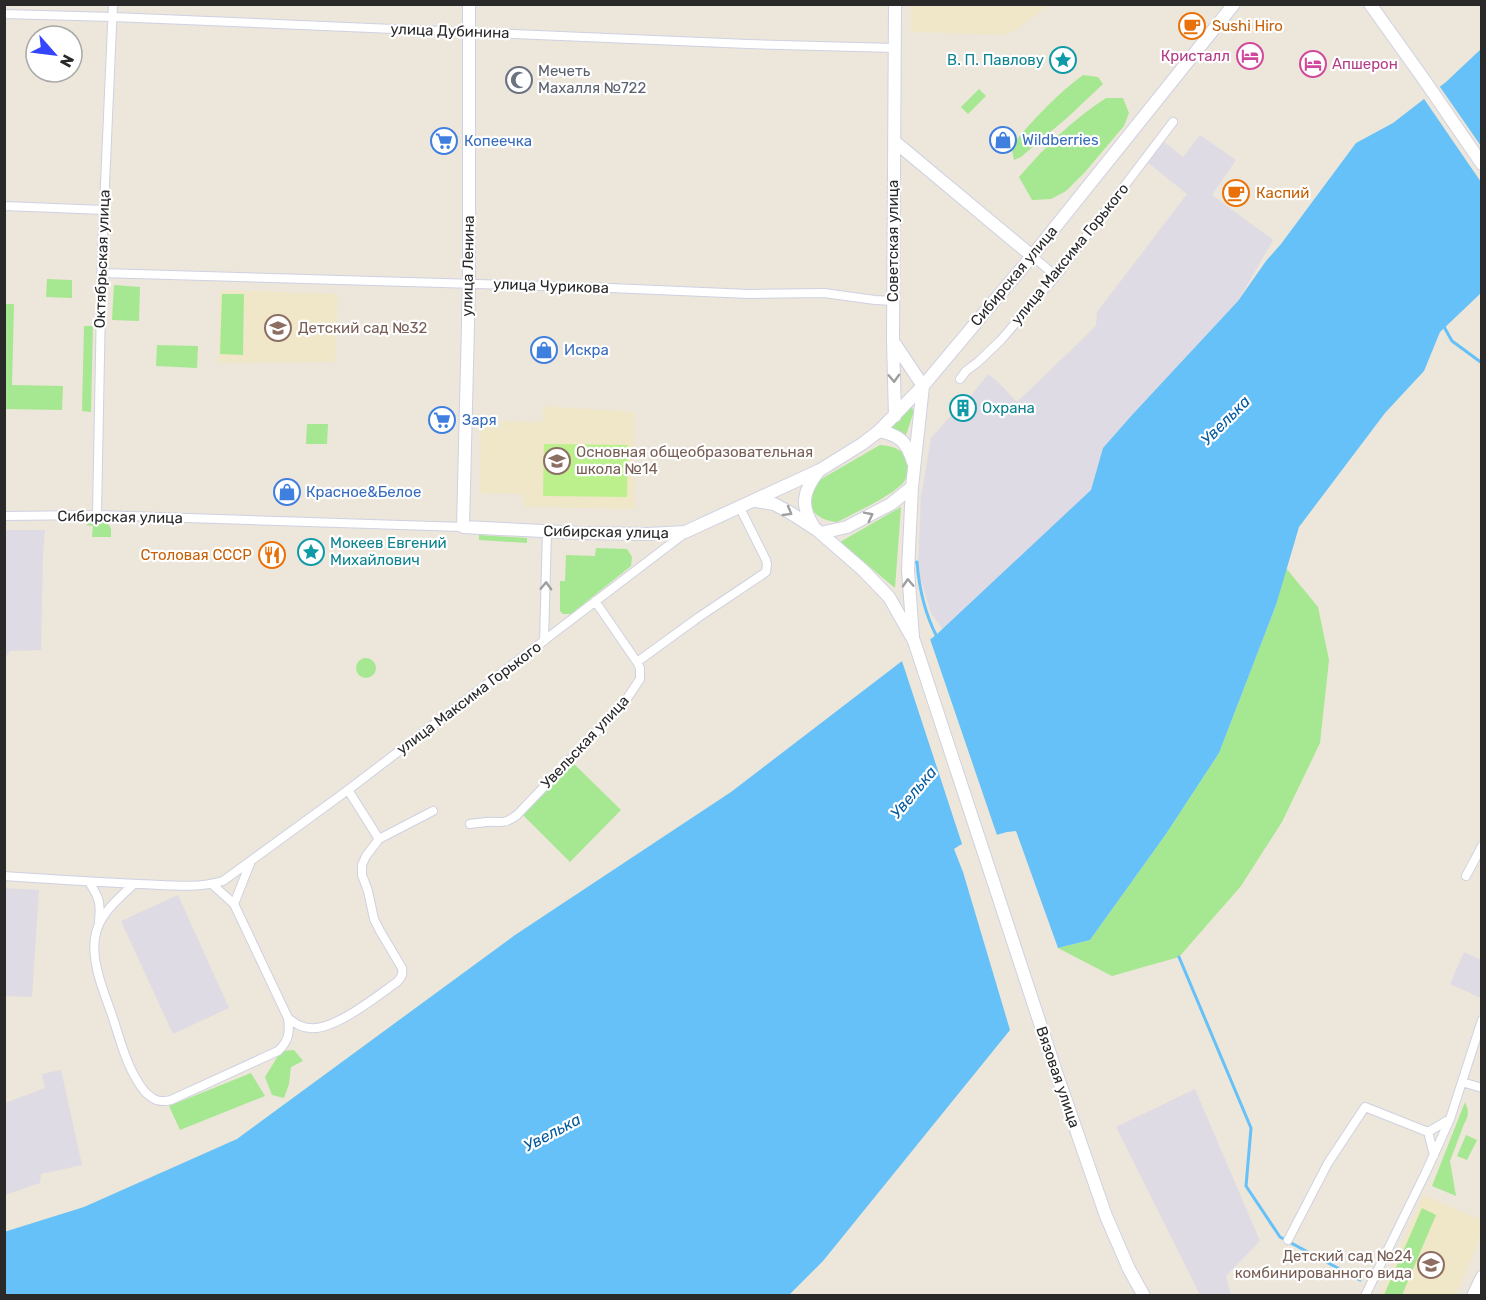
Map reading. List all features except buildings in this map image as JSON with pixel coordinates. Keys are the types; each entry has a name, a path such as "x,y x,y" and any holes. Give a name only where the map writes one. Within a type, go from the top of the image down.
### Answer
{"street":[{"name":"Октябрьская улица","path":"97,515 101,273 113,4"},
{"name":"улица Ленина","path":"463,527 469,284 469,4"},
{"name":"Советская улица","path":"895,4 892,341 895,416"},
{"name":"Сибирская улица","path":"4,516 97,515 463,527 547,532 649,534 685,532 820,470 862,444 895,416 1032,256 1234,4"},
{"path":"1370,5 1482,164"},
{"name":"улица Дубинина","path":"4,14 113,16 748,44 895,48"},
{"name":"улица Максима Горького","path":"960,379 1001,339 1056,276 1173,122"},
{"path":"894,141 1056,276"},
{"path":"4,206 104,210"},
{"name":"улица Чурикова","path":"101,273 748,294 824,292 893,301"},
{"path":"892,341 923,386 912,487 908,570 914,641"},
{"path":"879,431 900,438 909,451 915,469"},
{"path":"819,532 808,518 804,500 810,482 820,470"},
{"path":"819,532 847,527 891,504 912,487"},
{"path":"756,501 774,504 819,532 889,597 914,641"},
{"path":"595,601 638,662 766,572 766,560 740,508"},
{"path":"544,641 547,532"},
{"name":"улица Максима Горького","path":"4,876 192,886 223,881 348,790 685,532"},
{"name":"Вязовая улица","path":"914,641 1056,1072 1106,1216 1129,1269 1144,1296"},
{"name":"Увельская улица","path":"470,824 490,822 501,824 517,815 624,703 640,679 638,662"},
{"path":"348,790 379,839"},
{"path":"288,1018 310,1028 331,1025 401,978 402,968 377,925 362,875 362,865 379,839 433,811"},
{"path":"1466,876 1482,846"},
{"path":"234,904 251,861"},
{"path":"89,882 99,898 100,907 94,940 96,962 121,1043 139,1085 151,1098 158,1101 171,1100 278,1051 288,1038 288,1018 234,904 212,884"},
{"path":"99,922 111,906 134,884"},
{"path":"1365,1296 1450,1119 1482,1020"},
{"path":"1462,1082 1482,1088"},
{"path":"1288,1240 1328,1163 1365,1107 1428,1131 1450,1119"},
{"path":"1428,1131 1434,1155"},
{"path":"1473,1296 1482,1277"}],"shaded area":[{"path":"911,4 1048,5 1013,32 1004,35 911,32"},
{"path":"1200,135 1236,160 1212,195 1273,240 1238,301 1103,448 1091,490 943,630 931,613 918,570 921,496 931,438 970,397 988,374 1017,402 1096,326 1097,312 1187,194 1147,162 1163,141 1183,157"},
{"name":"Детский сад №32","path":"220,290 338,294 335,362 218,363"},
{"name":"Основная общеобразовательная школа №14","path":"543,406 634,412 635,509 523,507 522,494 480,493 481,427 500,428 501,421 543,422"},
{"path":"5,530 45,530 41,650 10,651 5,658"},
{"path":"4,888 39,890 32,997 5,996"},
{"path":"178,895 229,1008 173,1034 121,921"},
{"path":"1464,952 1481,960 1481,998 1450,984"},
{"path":"61,1070 82,1165 41,1174 40,1183 5,1195 5,1103 45,1088 42,1074"},
{"path":"1195,1089 1260,1241 1226,1276 1231,1295 1200,1295 1116,1127"},
{"name":"Детский сад №24 комбинированного вида","path":"1423,1195 1481,1220 1481,1236 1456,1295 1380,1296"}],"green space":[{"path":"1083,75 1098,77 1103,84 1068,117 1021,157 1014,160 1011,146 1045,108"},
{"path":"979,89 986,96 968,114 961,107"},
{"path":"1106,98 1123,98 1129,113 1124,126 1066,191 1051,199 1032,200 1019,177 1060,134"},
{"path":"47,279 72,280 72,298 46,297"},
{"path":"114,285 140,287 139,321 112,320"},
{"path":"222,294 244,294 243,355 220,354"},
{"path":"5,304 14,304 12,385 63,386 62,410 5,409"},
{"path":"84,326 93,326 91,412 82,411"},
{"path":"157,345 198,346 197,368 156,366"},
{"path":"911,406 914,411 906,435 901,437 889,429 890,425"},
{"path":"307,424 328,424 327,444 306,444"},
{"path":"544,444 628,445 627,497 543,496"},
{"path":"880,445 896,448 907,460 906,478 898,488 882,499 837,522 823,518 811,509 811,490 816,482"},
{"path":"901,507 895,588 840,542"},
{"path":"92,521 107,521 111,529 111,537 92,537 93,526 86,525"},
{"path":"479,535 527,538 527,543 479,540"},
{"path":"596,548 627,549 632,557 631,566 571,614 563,614 560,611 560,581 565,581 566,555 595,556"},
{"path":"1286,568 1318,607 1329,660 1320,743 1282,822 1241,886 1179,957 1112,976 1058,948 1090,940 1166,834 1219,753 1276,605"},
{"path":"366,658 373,661 376,668 373,675 366,678 359,675 356,668 359,661"},
{"path":"574,764 621,810 570,862 523,815"},
{"path":"294,1050 303,1061 291,1067 284,1098 272,1095 265,1077 281,1051"},
{"path":"251,1073 265,1096 180,1130 169,1106"},
{"path":"1465,1102 1468,1116 1450,1161 1456,1196 1432,1186"},
{"path":"1466,1135 1477,1140 1467,1160 1457,1156"},
{"path":"1422,1208 1436,1215 1402,1295 1384,1295"}],"water":[{"name":"Увелька","path":"1481,49 1481,293 1440,332 1424,371 1385,413 1299,527 1276,605 1219,753 1166,834 1090,940 1058,948 1016,831 960,845 954,849 1010,1030 823,1261 789,1295 5,1295 4,1232 84,1207 237,1139 515,935 731,792 936,635 1091,490 1103,448 1238,301 1356,143 1393,123 1446,82"}],"pier":[{"path":"1438,84 1481,146 1481,182 1422,96"},
{"path":"929,636 998,838 963,847 901,658"}],"waterway":[{"path":"1443,325 1452,341 1482,363"},
{"path":"912,563 917,562 923,601 937,637"},
{"path":"1179,957 1251,1128 1246,1186 1280,1237 1360,1280"}],"place":[{"name":"Sushi Hiro","path":"1192,26"},
{"name":"Кристалл","path":"1250,56"},
{"name":"В. П. Павлову","path":"1063,60"},
{"name":"Апшерон","path":"1313,64"},
{"name":"Мечеть Махалля №722","path":"519,80"},
{"name":"Wildberries","path":"1003,140"},
{"name":"Копеечка","path":"444,141"},
{"name":"Каспий","path":"1236,193"},
{"name":"Детский сад №32","path":"278,328"},
{"name":"Искра","path":"544,350"},
{"name":"Охрана","path":"963,408"},
{"name":"Заря","path":"442,420"},
{"name":"Основная общеобразовательная школа №14","path":"557,461"},
{"name":"Красное&Белое","path":"287,492"},
{"name":"Мокеев Евгений Михайлович","path":"311,552"},
{"name":"Столовая СССР","path":"272,555"},
{"name":"Детский сад №24 комбинированного вида","path":"1431,1265"}]}
